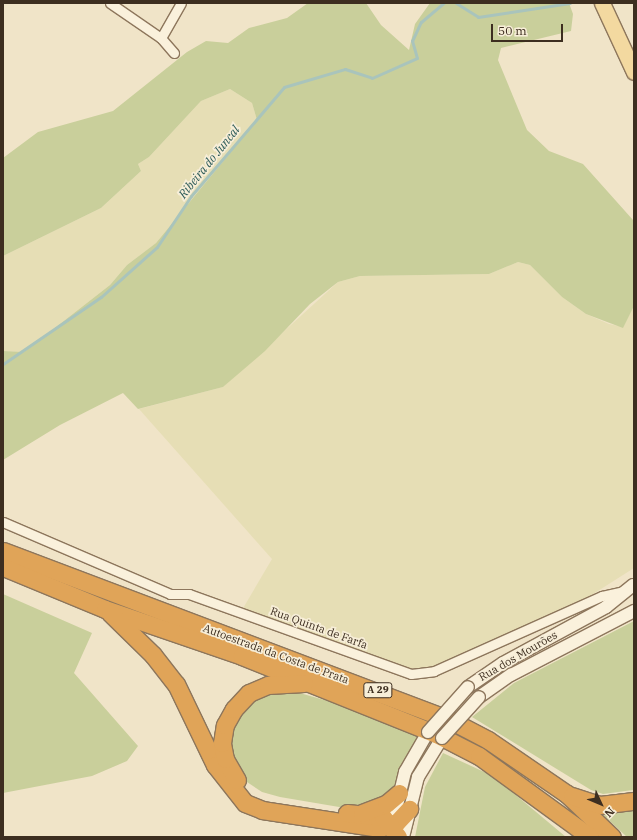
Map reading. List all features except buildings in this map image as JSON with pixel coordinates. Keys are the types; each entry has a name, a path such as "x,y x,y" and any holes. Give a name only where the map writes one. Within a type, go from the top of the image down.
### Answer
{"highway":[{"name":"Autoestrada da Costa de Prata","path":"3,551 405,700 488,740 567,794 612,837"},
{"name":"Autoestrada da Costa de Prata","path":"3,567 105,609 235,653 396,717 479,756 590,837"},
{"path":"105,609 153,655 176,684 215,765 245,803 262,810 357,819 377,809 399,793"},
{"path":"309,683 268,685 248,693 225,725 225,759 233,776 259,798 357,819 394,833 409,810"},
{"path":"567,794 600,804 634,801"},
{"path":"357,819 374,837"}],"main road":[{"path":"602,3 634,72"}],"street":[{"path":"110,3 161,38 174,53"},
{"path":"161,38 181,3"},
{"name":"Rua Quinta de Farfa","path":"3,522 170,594 189,594 411,674 434,671 596,599 632,588"},
{"name":"Rua dos Mourões","path":"394,833 399,793 405,772 441,715 468,687 503,663 606,607 632,588"},
{"name":"Rua dos Mourões","path":"403,837 418,777 452,724 479,697 511,675 634,611"}],"shaded area":[{"path":"230,89 252,103 257,120 156,243 127,265 110,285 24,352 3,351 3,256 101,208 141,171 138,164 149,157 201,101"},
{"path":"518,262 530,265 562,297 586,314 609,324 623,327 634,306 634,568 590,596 439,667 419,671 242,610 272,559 139,409 223,387 338,282 360,276 489,274"}],"green space":[{"path":"308,3 366,3 381,25 409,50 415,24 430,3 569,3 573,14 571,31 501,48 498,60 527,130 549,151 583,164 633,220 634,306 623,328 586,314 562,297 530,265 518,262 489,274 360,276 338,282 310,304 265,351 223,387 138,409 123,393 60,425 3,460 3,351 24,352 110,285 127,265 156,243 257,120 252,103 230,89 201,101 149,157 138,164 141,171 101,208 3,256 3,158 38,132 113,111 187,52 206,41 228,43 249,28 287,18"},
{"path":"3,594 92,633 74,673 138,746 127,761 92,776 3,793"},
{"path":"634,621 633,790 603,794 591,790 472,717 514,683"},
{"path":"289,690 328,701 418,736 393,788 379,800 351,809 280,797 262,792 247,782 235,765 230,749 233,720 242,707 271,691"},
{"path":"443,753 493,776 566,837 415,837 425,787"},
{"path":"634,809 634,837 627,837 598,810"}],"waterway":[{"name":"Ribeira do Juncal","path":"3,364 101,297 157,247 191,196 284,87 345,69 372,78 417,58 412,41 421,22 444,3"},
{"name":"Ribeira do Juncal","path":"456,3 478,17 570,3"}]}
